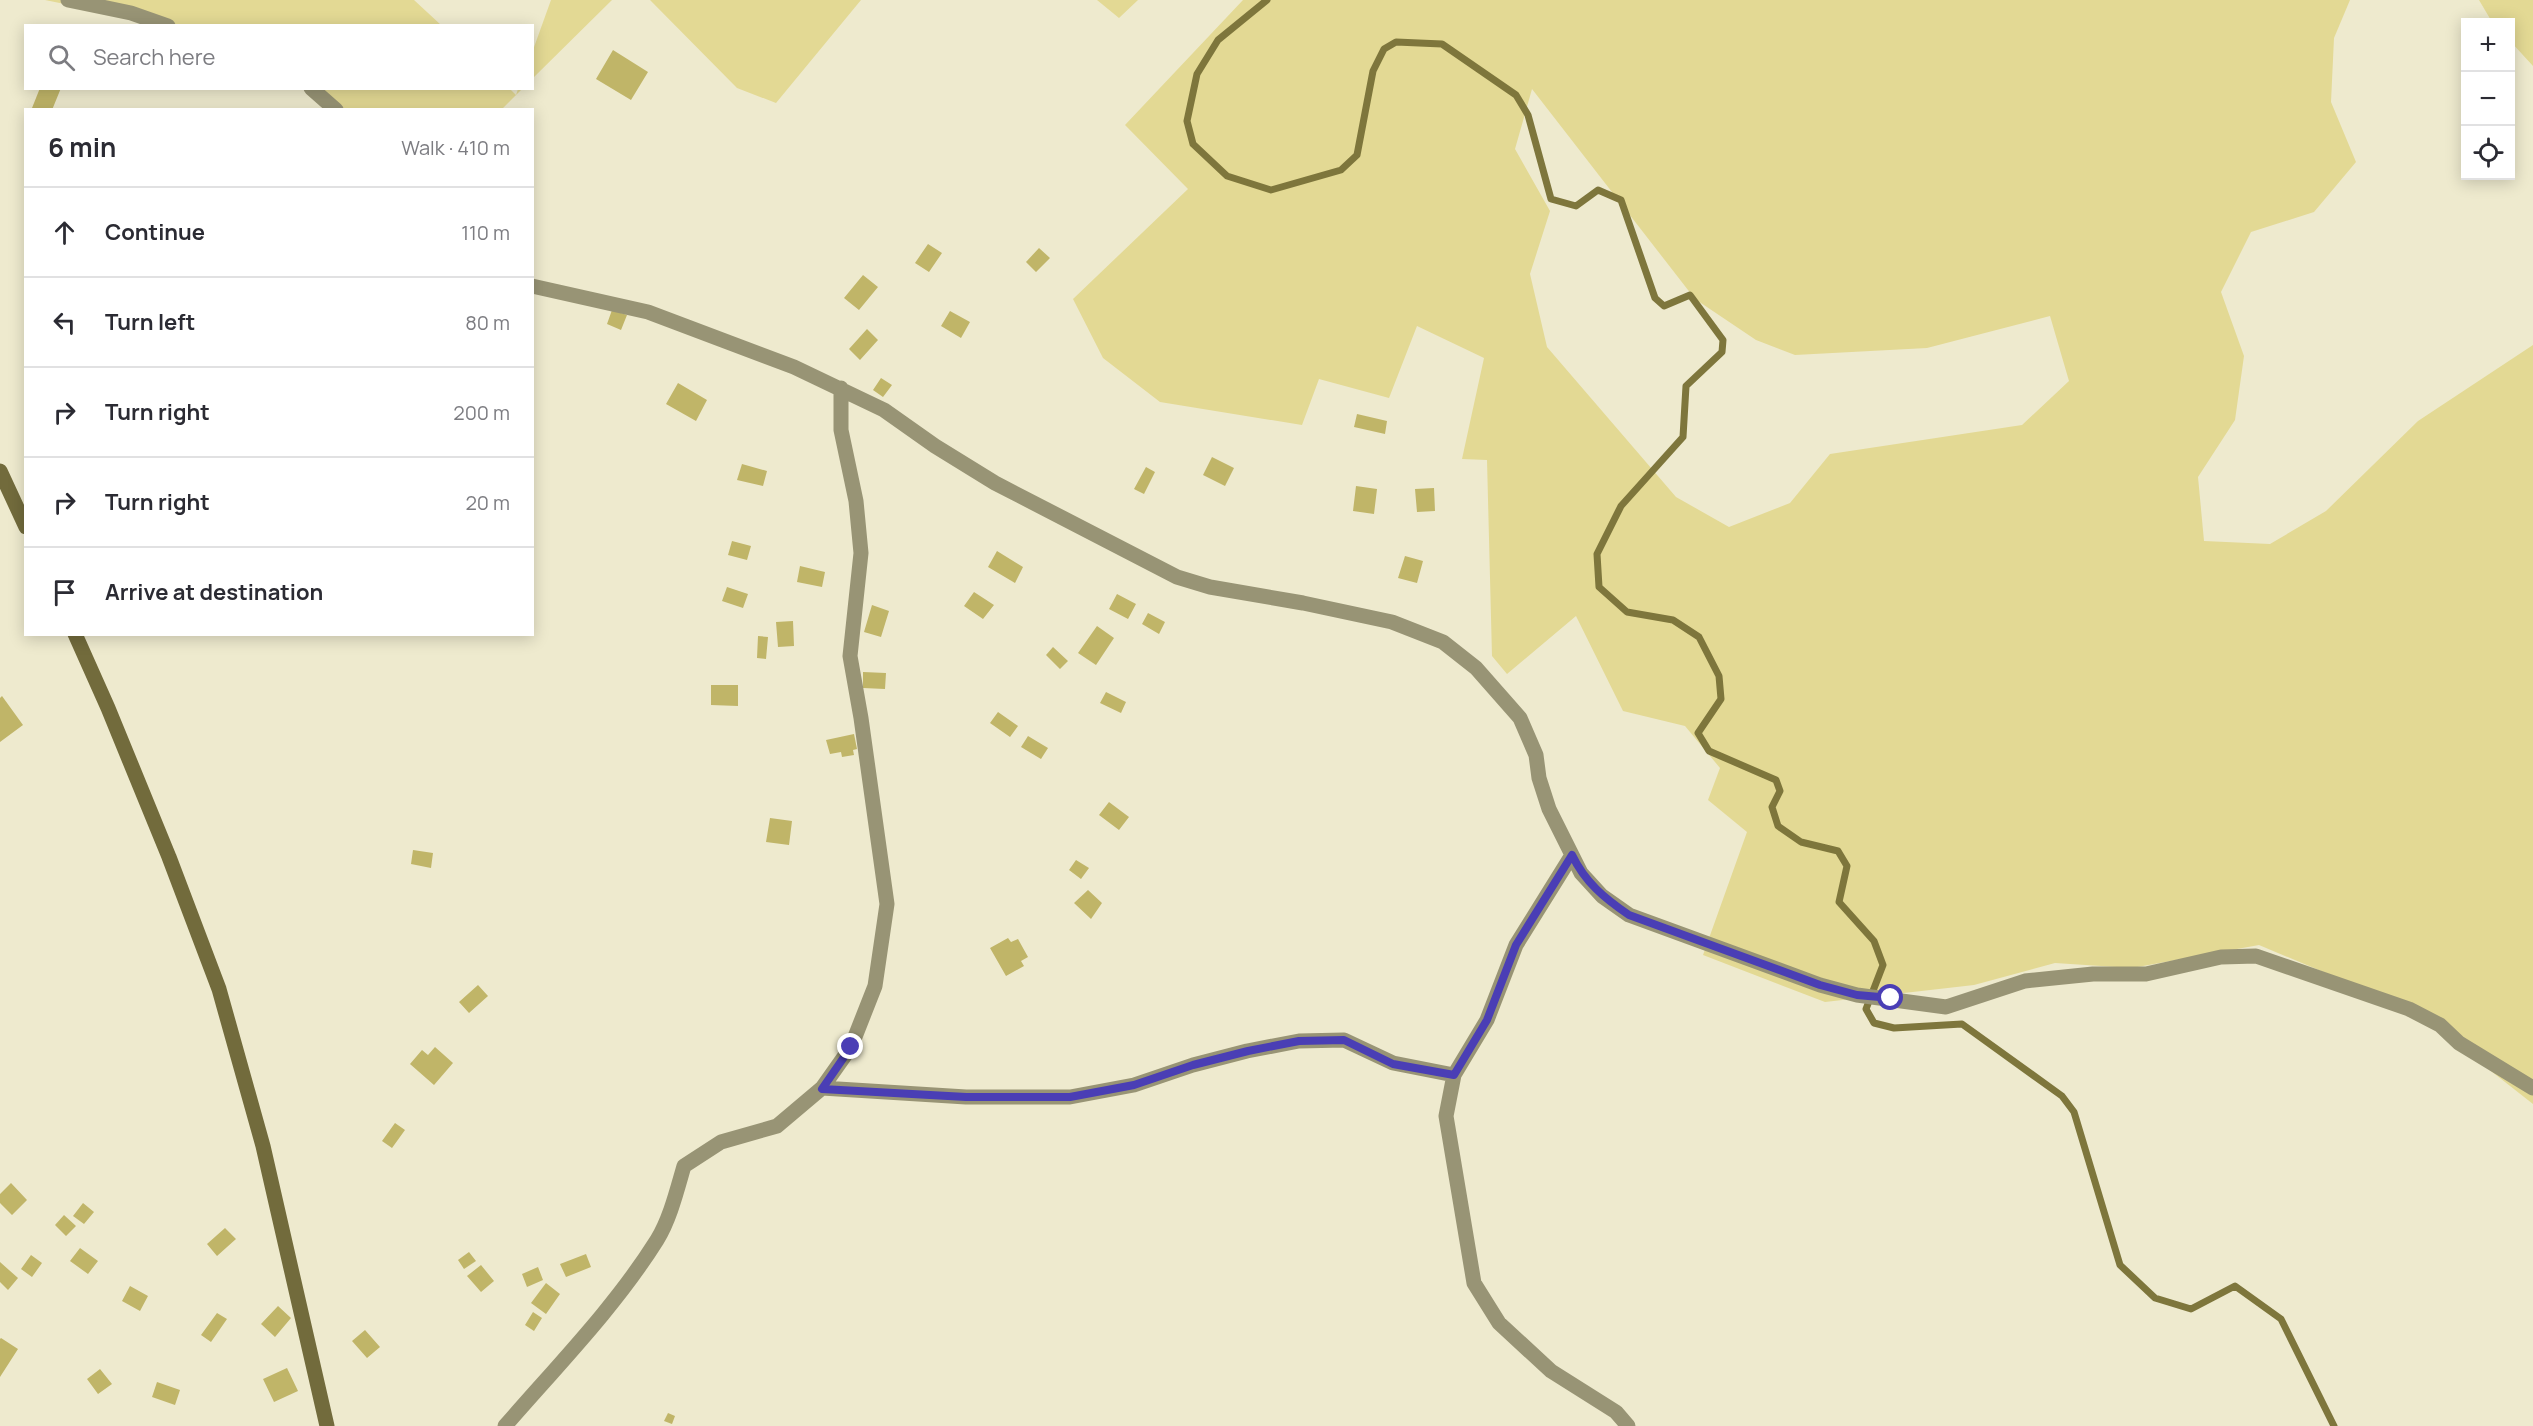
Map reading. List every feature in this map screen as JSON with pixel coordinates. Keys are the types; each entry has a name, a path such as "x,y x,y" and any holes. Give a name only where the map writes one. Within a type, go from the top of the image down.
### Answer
{"street":[{"path":"68,0 131,13 162,24"},
{"path":"313,90 334,108"},
{"path":"534,286 648,312 794,367 841,388 884,410 935,446 995,483 1177,578 1210,587 1304,603 1392,622 1443,642 1476,668 1520,718 1536,755 1539,778 1549,809 1581,873 1602,896 1629,915 1809,981 1857,995 1946,1007 2025,981 2093,974 2146,974 2221,957 2256,956 2409,1009 2440,1025 2460,1044 2533,1088"},
{"path":"505,1426 612,1302 658,1238 676,1194 684,1166 721,1142 777,1126 822,1089 851,1047 875,986 887,904 850,656 861,553 856,501 841,430 841,388"},
{"path":"0,474 24,523"},
{"path":"76,636 169,857 219,989 263,1146 327,1426"},
{"path":"1572,855 1516,945 1487,1020 1454,1075 1446,1116 1474,1283 1499,1323 1551,1371 1616,1412 1628,1426"},
{"path":"822,1089 966,1097 1070,1097 1134,1085 1193,1065 1248,1051 1299,1041 1344,1040 1393,1064 1454,1075"}],"shaded area":[{"path":"45,0 414,0 440,24 150,24 138,19"},
{"path":"551,0 612,0 534,77 534,47"},
{"path":"650,0 861,0 776,103 737,88"},
{"path":"1097,0 1138,0 1119,18"},
{"path":"1243,0 2350,0 2334,38 2331,102 2356,162 2314,212 2251,232 2221,292 2244,356 2235,420 2198,477 2204,541 2270,544 2326,511 2418,421 2533,345 2533,1104 2440,1031 2340,979 2259,945 2132,968 2055,963 1974,985 1825,1002 1703,955 1747,832 1708,800 1720,768 1685,726 1623,711 1576,616 1507,674 1492,656 1487,460 1462,459 1484,358 1417,326 1389,398 1319,379 1302,425 1160,402 1103,358 1073,299 1188,189 1125,125","holes":["1532,89 1695,299 1756,340 1795,355 1927,348 2050,316 2069,381 2022,425 1830,454 1790,503 1729,527 1676,497 1547,347 1530,274 1550,211 1515,149"]},
{"path":"2479,0 2533,0 2533,66 2515,46 2515,18 2490,18"},
{"path":"322,90 511,90 516,95 503,108 343,108"}],"building":[{"path":"613,50 648,72 631,100 596,79"},
{"path":"39,90 60,90 53,108 32,108"},
{"path":"928,244 942,253 929,272 915,263"},
{"path":"1039,248 1050,258 1036,272 1026,262"},
{"path":"863,275 878,287 859,310 844,298"},
{"path":"612,310 627,315 621,330 607,324"},
{"path":"950,311 970,322 961,338 941,326"},
{"path":"867,329 878,340 860,360 849,349"},
{"path":"881,378 892,385 883,397 873,390"},
{"path":"678,383 707,400 696,421 666,404"},
{"path":"1357,414 1387,421 1385,434 1354,427"},
{"path":"1212,457 1234,468 1225,486 1203,475"},
{"path":"742,464 767,471 763,486 737,480"},
{"path":"1146,467 1155,472 1144,494 1134,489"},
{"path":"1356,486 1377,489 1374,514 1353,511"},
{"path":"1434,488 1435,511 1417,512 1415,489"},
{"path":"732,541 751,546 747,560 728,555"},
{"path":"997,551 1023,567 1015,583 988,567"},
{"path":"1405,556 1423,561 1417,583 1398,578"},
{"path":"800,566 825,572 822,587 797,582"},
{"path":"727,587 748,594 743,608 722,601"},
{"path":"974,592 994,605 983,619 964,606"},
{"path":"1117,594 1136,604 1128,619 1109,609"},
{"path":"872,605 889,611 881,637 864,632"},
{"path":"1148,613 1165,622 1159,634 1142,624"},
{"path":"793,621 794,646 778,647 776,622"},
{"path":"1097,626 1114,638 1096,665 1078,653"},
{"path":"758,636 768,637 766,659 757,658"},
{"path":"1053,647 1068,661 1060,669 1046,655"},
{"path":"863,672 886,673 885,689 863,688"},
{"path":"711,685 738,685 738,706 711,705"},
{"path":"1106,692 1126,702 1121,713 1100,703"},
{"path":"2,696 23,725 0,742 0,698"},
{"path":"998,712 1018,726 1010,737 990,723"},
{"path":"854,734 857,749 853,750 854,755 842,757 841,752 830,754 826,740"},
{"path":"1028,736 1048,748 1041,759 1021,747"},
{"path":"1109,802 1129,817 1119,830 1099,815"},
{"path":"770,818 792,821 789,845 766,842"},
{"path":"413,850 433,853 431,868 411,864"},
{"path":"1076,860 1089,868 1081,879 1069,870"},
{"path":"1088,890 1102,903 1091,919 1074,903"},
{"path":"1008,938 1011,942 1018,939 1028,957 1021,961 1024,966 1006,976 990,948"},
{"path":"478,985 488,996 469,1013 459,1002"},
{"path":"435,1047 453,1063 434,1085 410,1064 422,1050 428,1055"},
{"path":"395,1123 405,1130 392,1148 382,1141"},
{"path":"11,1183 27,1200 12,1215 0,1203 0,1194"},
{"path":"83,1203 94,1212 84,1224 73,1216"},
{"path":"64,1215 76,1226 66,1236 55,1225"},
{"path":"225,1228 236,1239 217,1256 207,1244"},
{"path":"80,1248 98,1261 88,1274 70,1261"},
{"path":"469,1252 476,1261 464,1269 458,1260"},
{"path":"586,1254 591,1267 566,1277 560,1264"},
{"path":"31,1255 42,1263 32,1277 21,1269"},
{"path":"0,1262 18,1278 8,1290 0,1282"},
{"path":"481,1265 494,1281 481,1292 467,1276"},
{"path":"538,1267 543,1280 527,1287 522,1274"},
{"path":"546,1283 560,1294 546,1314 531,1303"},
{"path":"130,1286 148,1296 140,1311 122,1301"},
{"path":"278,1306 291,1318 275,1337 261,1324"},
{"path":"533,1312 542,1318 534,1331 525,1325"},
{"path":"217,1313 227,1319 211,1342 201,1335"},
{"path":"365,1330 380,1347 367,1358 352,1341"},
{"path":"0,1339 18,1349 0,1377"},
{"path":"287,1368 298,1391 274,1402 263,1379"},
{"path":"100,1369 112,1384 98,1394 87,1379"},
{"path":"157,1382 180,1390 175,1405 152,1397"},
{"path":"668,1413 675,1416 672,1424 664,1421"}],"waterway":[{"path":"1267,0 1218,40 1197,74 1187,121 1193,144 1227,176 1271,190 1341,170 1357,155 1373,71 1384,49 1396,42 1442,44 1516,95 1528,115 1551,199 1576,206 1598,190 1621,200 1655,298 1664,306 1690,295 1723,340 1722,352 1686,386 1683,437 1621,506 1597,554 1599,587 1627,612 1673,620 1699,637 1719,676 1721,699 1698,733 1709,751 1776,780 1780,791 1772,807 1778,826 1801,842 1838,851 1847,866 1839,902 1874,941 1883,965 1866,1009 1874,1023 1894,1028 1962,1024 2062,1096 2074,1112 2120,1265 2155,1298 2191,1309 2235,1286 2281,1319 2334,1426"}],"route":[{"path":"851,1047 822,1089 966,1097 1070,1097 1134,1085 1193,1065 1248,1051 1299,1041 1344,1040 1393,1064 1454,1075 1487,1020 1516,945 1572,855 1581,873 1602,896 1629,915 1820,985 1857,995 1891,998"}]}
